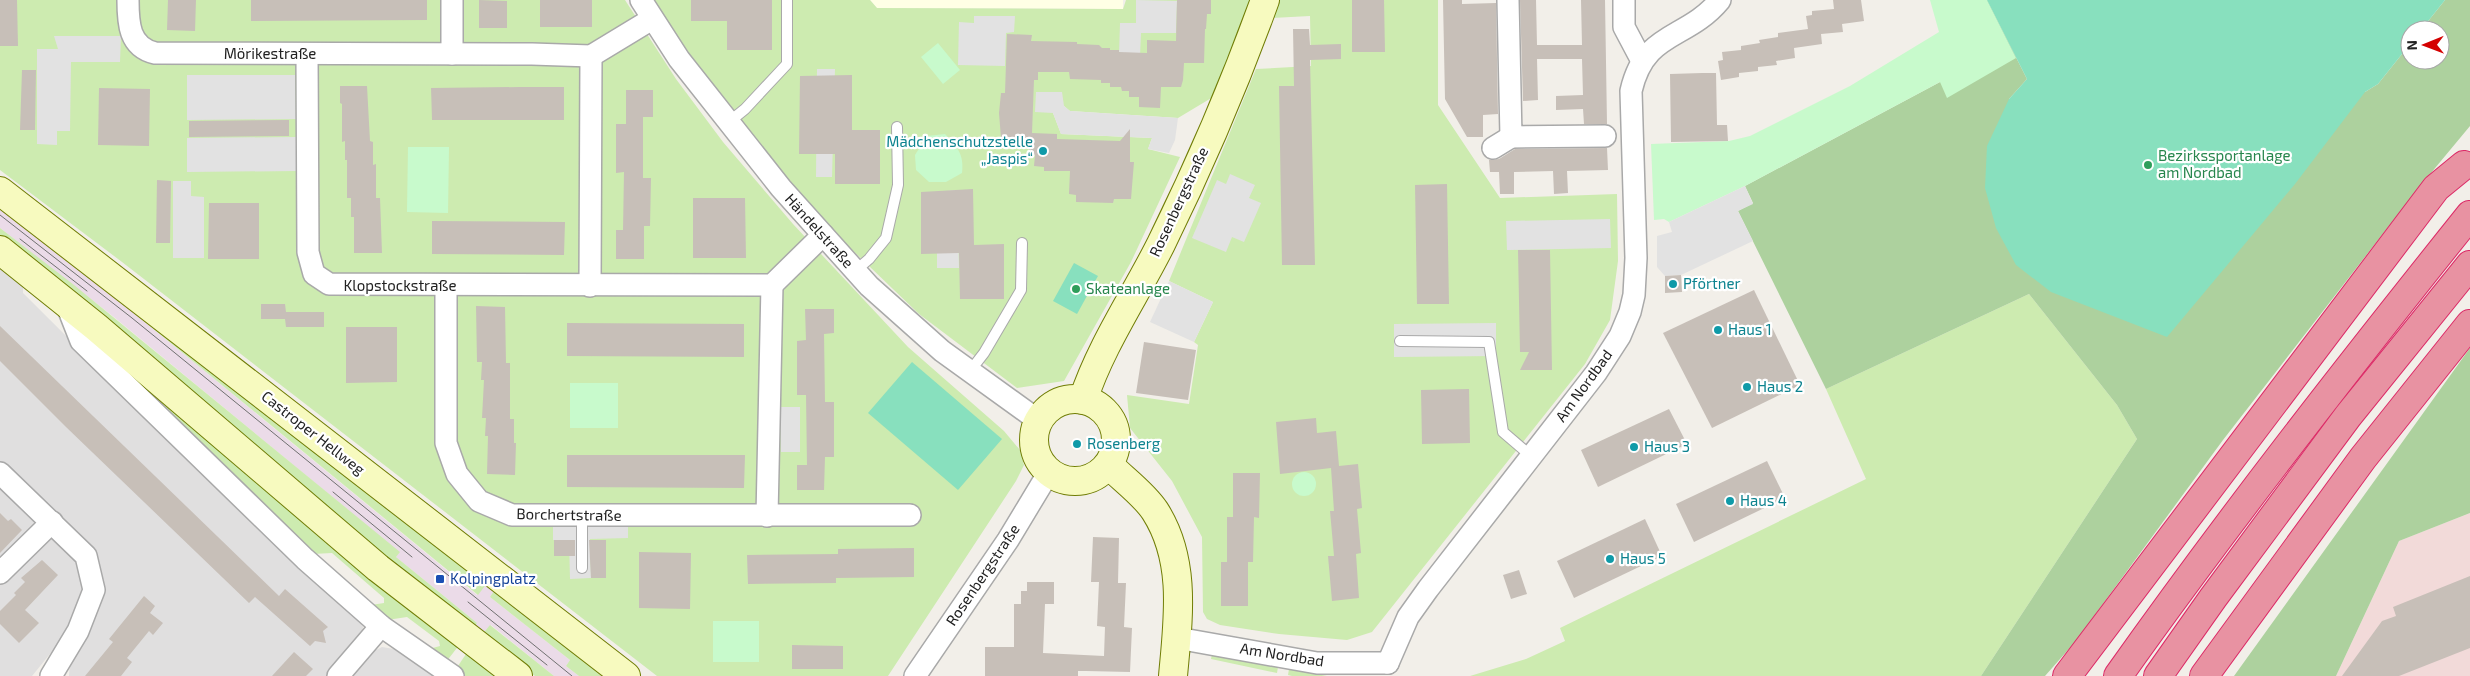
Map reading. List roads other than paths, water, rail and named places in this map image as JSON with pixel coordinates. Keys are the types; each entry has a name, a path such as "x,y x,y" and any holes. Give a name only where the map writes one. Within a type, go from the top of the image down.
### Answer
{"highway":[{"path":"2242,505 2268,449 2443,192 2467,161"},
{"path":"2067,676 2436,188 2467,161"},
{"path":"2118,676 2242,505 2311,414 2470,215"},
{"path":"2158,676 2213,598 2348,416 2470,265"},
{"path":"2204,676 2363,458 2470,324"}],"main road":[{"name":"Rosenbergstraße","path":"1083,400 1092,373 1161,244 1223,109 1265,0"},
{"name":"Castroper Hellweg","path":"0,191 626,676"},
{"path":"0,250 65,301 378,568 518,676"},
{"path":"1070,400 1083,400 1097,405 1108,415 1114,428 1116,447 1109,465 1096,476 1080,482 1063,480 1049,472 1039,462 1034,434 1039,421 1047,411 1058,403 1070,400"},
{"path":"1109,465 1154,510 1168,536 1176,562 1178,590 1177,638 1173,676"}],"street":[{"name":"Mörikestraße","path":"128,0 128,22 132,37 146,51 155,54 591,56"},
{"path":"452,0 452,54"},
{"name":"Händelstraße","path":"641,0 679,58 780,188 855,271 934,344 1039,421"},
{"path":"1508,0 1502,143 1605,136"},
{"path":"1624,0 1624,28 1642,61"},
{"name":"Am Nordbad","path":"1177,638 1317,663 1393,670 1408,617 1596,373 1620,336 1630,312 1634,294 1636,258 1631,91 1635,75 1642,61 1658,44 1702,18 1720,0"},
{"path":"590,286 591,56 652,19"},
{"name":"Klopstockstraße","path":"307,54 308,252 314,274 335,286 772,285"},
{"path":"767,516 774,427 772,285 823,235"},
{"name":"Borchertstraße","path":"446,286 446,443 457,474 479,501 512,515 910,515"},
{"path":"65,301 81,340 305,559 382,626 452,676"},
{"name":"Rosenbergstraße","path":"915,676 1008,540 1049,472"},
{"path":"0,473 86,556 94,590 78,631 51,676"},
{"path":"0,573 52,522"},
{"path":"338,676 382,626"}],"lane":[{"path":"729,122 745,110 787,64 787,0"},
{"path":"855,271 869,259 886,238 898,185 897,127"},
{"path":"970,371 984,353 1020,290 1022,243"},
{"path":"1400,341 1489,342 1503,432 1531,456"},
{"path":"582,516 582,568"}],"tram line":[{"path":"0,215 132,318 572,676"},
{"path":"20,239 87,291"},
{"path":"333,492 412,557"},
{"path":"468,602 547,665"}],"place":[{"name":"Mädchenschutzstelle „Jaspis“","path":"1043,151"},
{"name":"Bezirkssportanlage am Nordbad","path":"2148,165"},
{"name":"Pförtner","path":"1673,284"},
{"name":"Skateanlage","path":"1076,289"},
{"name":"Haus 1","path":"1718,330"},
{"name":"Haus 2","path":"1747,387"},
{"name":"Rosenberg","path":"1077,444"},
{"name":"Haus 3","path":"1634,447"},
{"name":"Haus 4","path":"1730,501"},
{"name":"Haus 5","path":"1610,559"},
{"name":"Kolpingplatz","path":"440,579"}]}
